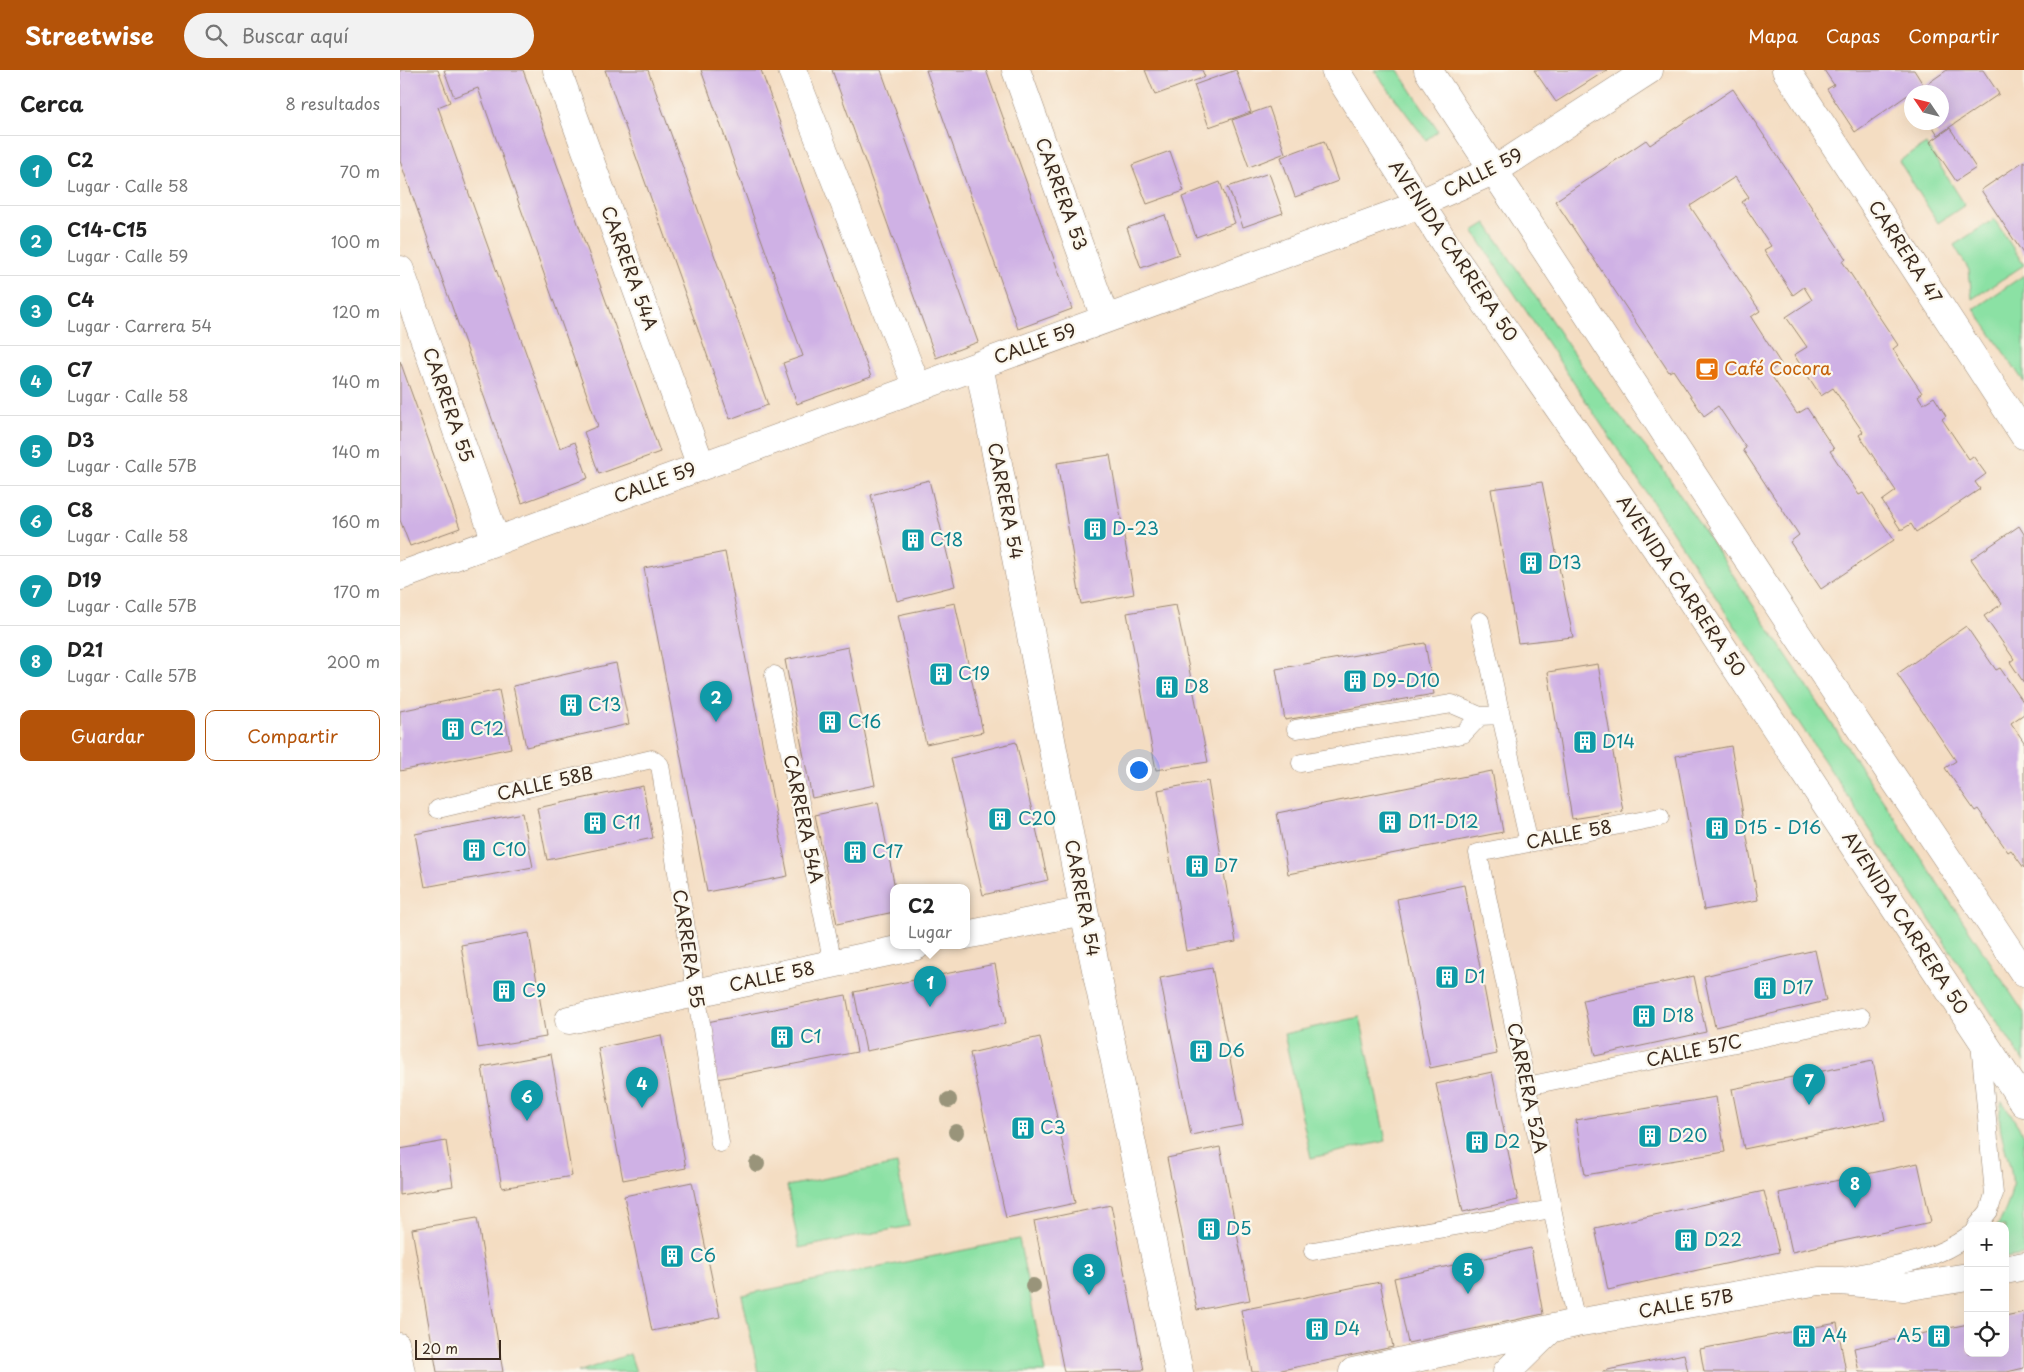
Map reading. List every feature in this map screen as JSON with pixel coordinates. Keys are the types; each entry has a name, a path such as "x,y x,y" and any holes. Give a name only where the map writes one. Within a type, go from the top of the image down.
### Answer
{"street":[{"name":"CARRERA 54A","path":"557,70 701,466"},
{"path":"792,70 917,387"},
{"name":"CARRERA 53","path":"1016,70 1105,318"},
{"name":"AVENIDA CARRERA 50","path":"1335,70 1453,256 1672,571 2024,1103"},
{"path":"1428,70 1795,630 2024,973"},
{"name":"CALLE 59","path":"400,576 1105,318 1343,234 1420,204 1495,170 1649,70"},
{"name":"CARRERA 47","path":"1786,70 2024,435"},
{"name":"CARRERA 55","path":"400,270 496,541"},
{"name":"CARRERA 54","path":"978,365 1084,911 1179,1372"},
{"path":"970,934 1084,911"},
{"name":"CALLE 58","path":"569,1020 902,949"},
{"path":"2009,1269 2024,1266"},
{"name":"CALLE 57B","path":"1354,1372 1427,1364 1564,1325 1819,1282 1849,1281 1904,1287 1964,1278"},
{"path":"1508,1372 1564,1325"}],"lane":[{"path":"1480,621 1529,843"},
{"name":"CARRERA 54A","path":"774,675 833,964"},
{"path":"1296,729 1452,704 1480,716 1501,715"},
{"path":"1300,763 1463,734 1480,716"},
{"name":"CALLE 58B","path":"438,809 652,759"},
{"name":"CARRERA 55","path":"652,759 660,765 720,1143"},
{"name":"CALLE 58","path":"1478,853 1660,817"},
{"name":"CARRERA 52A","path":"1478,853 1552,1209 1564,1325"},
{"name":"CALLE 57C","path":"1527,1086 1861,1017"},
{"path":"1980,1037 1994,1194 1989,1211 1981,1222"},
{"path":"1313,1251 1552,1209"},
{"name":"CALLE 57B","path":"1819,1282 1921,1260 1950,1250 1964,1239"},
{"path":"400,1342 406,1372"}],"green space":[{"path":"1374,70 1398,70 1438,131 1426,140"},
{"path":"1926,144 1965,205 1938,223 1899,161"},
{"path":"1994,219 2024,265 1972,299 1969,270 1954,245"},
{"path":"1486,223 1594,384 1660,465 2024,1013 2024,1062 1473,231"},
{"path":"2024,275 2024,382 1974,309"},
{"path":"1360,1017 1386,1141 1311,1158 1284,1034"},
{"path":"2002,1101 2024,1135 2024,1255 2009,1257 2009,1222 1999,1222 2012,1190 2012,1178 2001,1130 2000,1111"},
{"path":"897,1164 909,1226 799,1248 787,1186"},
{"path":"1019,1239 1045,1372 758,1372 742,1295"},
{"path":"630,1354 636,1372 578,1372"}],"building":[{"path":"400,70 438,70 450,102 438,107 560,448 575,442 588,478 522,503 400,161"},
{"path":"444,70 523,70 660,452 599,474 584,432 598,426 478,88 454,97"},
{"path":"605,70 648,70 768,405 730,419"},
{"path":"701,70 761,70 871,377 797,404 783,363 803,356"},
{"path":"832,70 881,70 978,342 936,358"},
{"path":"926,70 986,70 1072,309 1018,329"},
{"path":"1145,70 1202,70 1205,77 1155,95"},
{"path":"1236,70 1251,112 1209,127 1194,85"},
{"path":"1534,70 1607,70 1556,102"},
{"path":"1824,70 1914,70 1923,85 1904,85 1904,98 1855,132 1827,89 1834,85"},
{"path":"1947,70 1983,70 1999,94 1949,128 1949,85 1925,85"},
{"path":"1733,89 1846,259 1842,261 1898,345 1893,349 1922,393 1918,396 1923,404 1934,397 1946,416 1942,419 1969,459 1973,456 1986,474 1975,482 1980,489 1916,532 1911,524 1901,530 1882,501 1896,491 1859,435 1863,432 1833,388 1821,396 1794,355 1807,347 1786,317 1812,300 1804,287 1793,295 1764,250 1771,246 1742,202 1749,197 1735,177 1690,206 1760,311 1751,317 1781,364 1769,372 1797,414 1807,408 1834,449 1830,451 1859,495 1863,493 1894,540 1821,589 1790,542 1799,535 1743,450 1746,448 1718,406 1704,416 1673,370 1669,372 1555,201 1646,140 1650,145"},
{"path":"1269,107 1285,153 1249,167 1232,120"},
{"path":"1949,129 1976,168 1956,181 1930,142"},
{"path":"1935,130 1945,130 1938,135"},
{"path":"1324,141 1338,181 1295,197 1281,157"},
{"path":"1170,151 1184,191 1147,204 1132,165"},
{"path":"2024,161 2024,255 1981,190"},
{"path":"1269,173 1283,213 1243,227 1228,187"},
{"path":"1220,182 1235,223 1196,237 1182,197"},
{"path":"1165,215 1179,254 1141,268 1127,228"},
{"path":"400,361 460,528 410,546 400,520"},
{"name":"D-23","path":"1110,455 1134,594 1081,604 1057,463"},
{"name":"C18","path":"929,480 955,586 897,601 871,495"},
{"name":"D13","path":"1542,482 1573,637 1518,643 1491,489"},
{"path":"2019,526 2024,534 2024,683 2010,662 2014,659 1984,616 2002,604 1971,559"},
{"path":"725,552 788,876 707,892 644,568"},
{"name":"C19","path":"955,603 983,732 926,744 898,615"},
{"name":"D8","path":"1176,605 1208,762 1156,770 1127,613"},
{"path":"1966,626 1996,670 2000,668 2024,703 2024,714 2011,723 2024,742 2024,868 2011,850 2008,852 1978,809 1975,811 1945,768 1956,761 1897,674"},
{"name":"D9-D10","path":"1425,643 1434,694 1285,720 1276,669"},
{"name":"C16","path":"848,647 875,785 812,798 785,660"},
{"name":"C13","path":"616,663 629,724 526,747 513,686"},
{"name":"D14","path":"1598,664 1623,811 1572,819 1548,672"},
{"name":"C12","path":"499,690 511,748 400,771 400,711"},
{"name":"C20","path":"1016,742 1048,880 983,895 951,758"},
{"name":"D15 - D16","path":"1731,746 1758,900 1704,910 1676,756"},
{"name":"D11-D12","path":"1492,771 1503,832 1288,874 1277,813"},
{"name":"D7","path":"1208,781 1236,942 1186,951 1158,790"},
{"name":"C11","path":"643,786 653,838 547,860 537,808"},
{"name":"C17","path":"878,802 894,884 890,884 890,913 837,924 815,815"},
{"name":"C10","path":"522,813 533,867 425,887 415,834"},
{"name":"D1","path":"1464,885 1497,1054 1430,1068 1397,899"},
{"name":"C9","path":"529,933 546,1037 478,1048 461,945"},
{"name":"D17","path":"1815,950 1826,1001 1715,1027 1704,976"},
{"path":"995,964 1006,1023 866,1051 854,992"},
{"name":"D6","path":"1212,968 1243,1125 1191,1135 1160,978"},
{"name":"D18","path":"1694,976 1706,1032 1595,1056 1583,1000"},
{"name":"C1","path":"846,995 857,1052 717,1079 707,1022"},
{"path":"661,1035 686,1168 623,1180 598,1048"},
{"name":"C3","path":"1040,1037 1075,1203 1006,1218 970,1053"},
{"path":"551,1054 572,1176 502,1188 482,1067"},
{"path":"1873,1061 1885,1120 1744,1149 1732,1089"},
{"name":"D2","path":"1492,1072 1518,1200 1463,1212 1436,1084"},
{"name":"D20","path":"1716,1097 1725,1152 1585,1175 1576,1120"},
{"path":"446,1141 453,1186 400,1195 400,1149"},
{"name":"D5","path":"1220,1147 1250,1300 1197,1310 1167,1158"},
{"path":"1918,1163 1931,1222 1792,1252 1779,1193"},
{"name":"C6","path":"692,1182 720,1317 652,1331 624,1196"},
{"name":"D22","path":"1764,1191 1779,1252 1608,1290 1595,1228"},
{"path":"1111,1205 1144,1370 1064,1372 1034,1221"},
{"path":"477,1218 503,1372 437,1372 412,1229"},
{"path":"1531,1248 1543,1314 1408,1343 1394,1278"},
{"name":"D4","path":"1380,1282 1393,1347 1272,1372 1252,1372 1241,1310"},
{"name":"A5","path":"2024,1312 2024,1368 2007,1372 1859,1372 1854,1348 1964,1325 1964,1357 2009,1357 2009,1315"},
{"name":"A4","path":"1837,1323 1846,1372 1704,1372 1700,1349"},
{"path":"1684,1354 1688,1372 1603,1372 1603,1371"}],"place":[{"name":"Café Cocora","path":"1707,369"},
{"name":"D-23","path":"1095,529"},
{"name":"C18","path":"913,540"},
{"name":"D13","path":"1531,563"},
{"name":"C19","path":"941,674"},
{"name":"D9-D10","path":"1355,681"},
{"name":"D8","path":"1167,687"},
{"name":"C13","path":"571,705"},
{"name":"C14-C15","path":"716,722"},
{"name":"C16","path":"830,722"},
{"name":"C12","path":"453,729"},
{"name":"D14","path":"1585,742"},
{"name":"C20","path":"1000,819"},
{"name":"D11-D12","path":"1390,822"},
{"name":"C11","path":"595,823"},
{"name":"D15 - D16","path":"1717,828"},
{"name":"C10","path":"474,850"},
{"name":"C17","path":"855,852"},
{"name":"D7","path":"1197,866"},
{"name":"D1","path":"1447,977"},
{"name":"D17","path":"1765,988"},
{"name":"C9","path":"504,991"},
{"name":"C2","path":"930,1007"},
{"name":"D18","path":"1644,1016"},
{"name":"C1","path":"782,1037"},
{"name":"D6","path":"1201,1051"},
{"name":"D19","path":"1809,1105"},
{"name":"C7","path":"642,1108"},
{"name":"C8","path":"527,1121"},
{"name":"C3","path":"1023,1128"},
{"name":"D20","path":"1650,1136"},
{"name":"D2","path":"1477,1142"},
{"name":"D21","path":"1855,1208"},
{"name":"D5","path":"1209,1229"},
{"name":"D22","path":"1686,1240"},
{"name":"C6","path":"672,1256"},
{"name":"D3","path":"1468,1294"},
{"name":"C4","path":"1089,1295"},
{"name":"D4","path":"1317,1329"},
{"name":"A4","path":"1804,1336"},
{"name":"A5","path":"1939,1336"}]}
